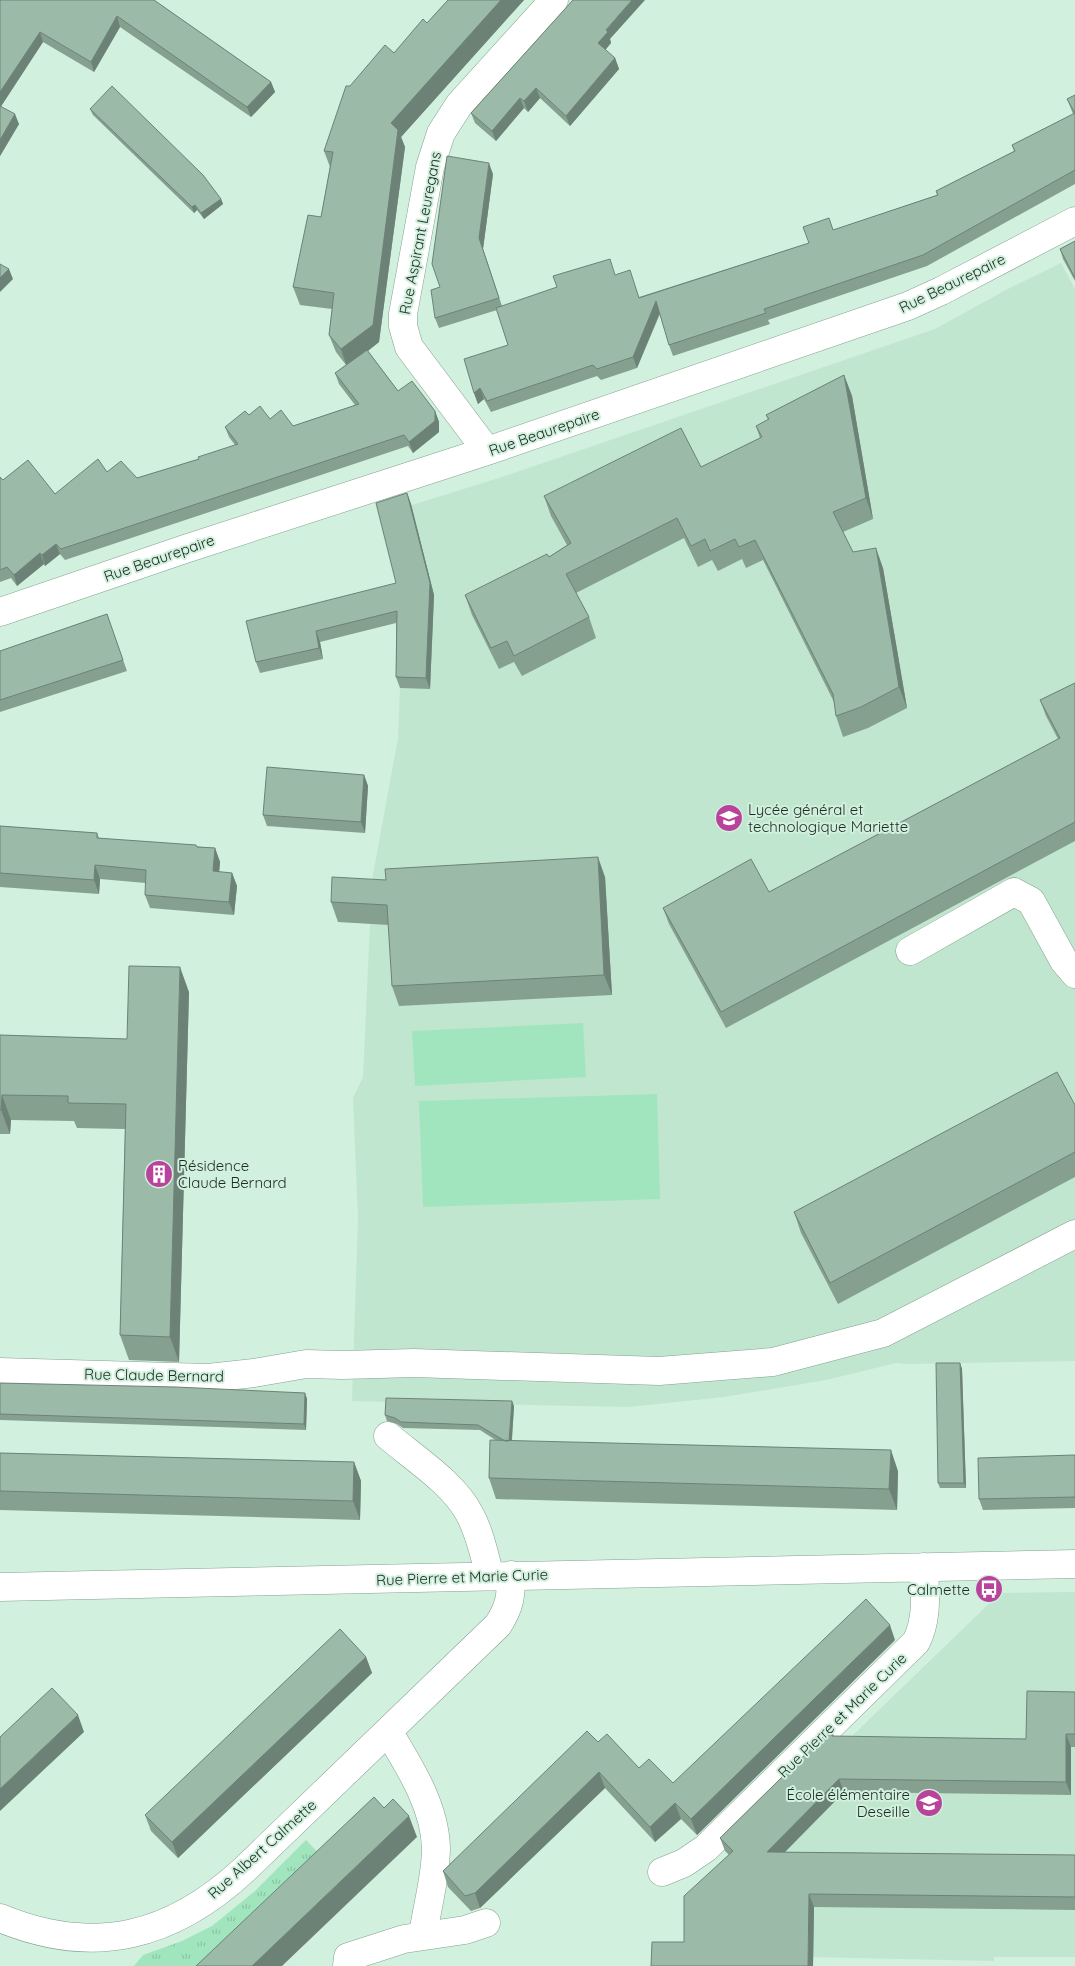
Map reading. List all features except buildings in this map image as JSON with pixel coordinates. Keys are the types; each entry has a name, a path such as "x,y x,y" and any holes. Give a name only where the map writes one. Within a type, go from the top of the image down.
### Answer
{"street":[{"name":"Rue Aspirant Leuregans","path":"487,451 409,347 403,326 403,314 430,166 441,133 459,106 554,0"},
{"name":"Rue Beaurepaire","path":"0,612 185,549 487,451 908,306 933,295 1075,220"},
{"path":"910,951 1014,892 1031,901 1064,960 1075,974"},
{"name":"Rue Claude Bernard","path":"0,1372 208,1378 254,1373 306,1364 414,1363 659,1371 773,1362 884,1333 1075,1234"},
{"name":"Rue Albert Calmette","path":"0,1918 30,1929 49,1933 109,1938 144,1931 178,1917 212,1897 230,1883 498,1625 509,1606 511,1596 460,1498 388,1436"},
{"name":"Rue Pierre et Marie Curie","path":"0,1587 1075,1564"},
{"name":"Rue Pierre et Marie Curie","path":"662,1872 684,1863 706,1848 916,1642 925,1619 924,1567"},
{"path":"388,1731 414,1779 428,1810 436,1847 423,1935"},
{"path":"341,1963 381,1945 423,1935 465,1930 486,1923"}],"shaded area":[{"name":"Lycée général et technologique Mariette","path":"1061,263 1075,289 1075,1361 896,1363 826,1380 724,1397 628,1407 352,1401 358,1218 353,1098 363,1077 370,924 364,924 398,738 400,688 401,627 398,589 380,515 502,477 935,329 1004,291"},
{"name":"École élémentaire Deseille","path":"1075,1592 1075,1957 994,1957 994,1961 813,1957 729,1855 1000,1593"}],"green space":[{"path":"583,1023 586,1077 415,1086 412,1031"},
{"path":"657,1094 660,1199 423,1207 419,1101"},
{"path":"306,1840 329,1864 221,1966 134,1966 143,1955 182,1941 212,1926 255,1891"}],"place":[{"name":"Lycée général et technologique Mariette","path":"729,818"},
{"name":"Résidence Claude Bernard","path":"159,1174"},
{"name":"Calmette","path":"989,1589"},
{"name":"École élémentaire Deseille","path":"929,1803"}]}
